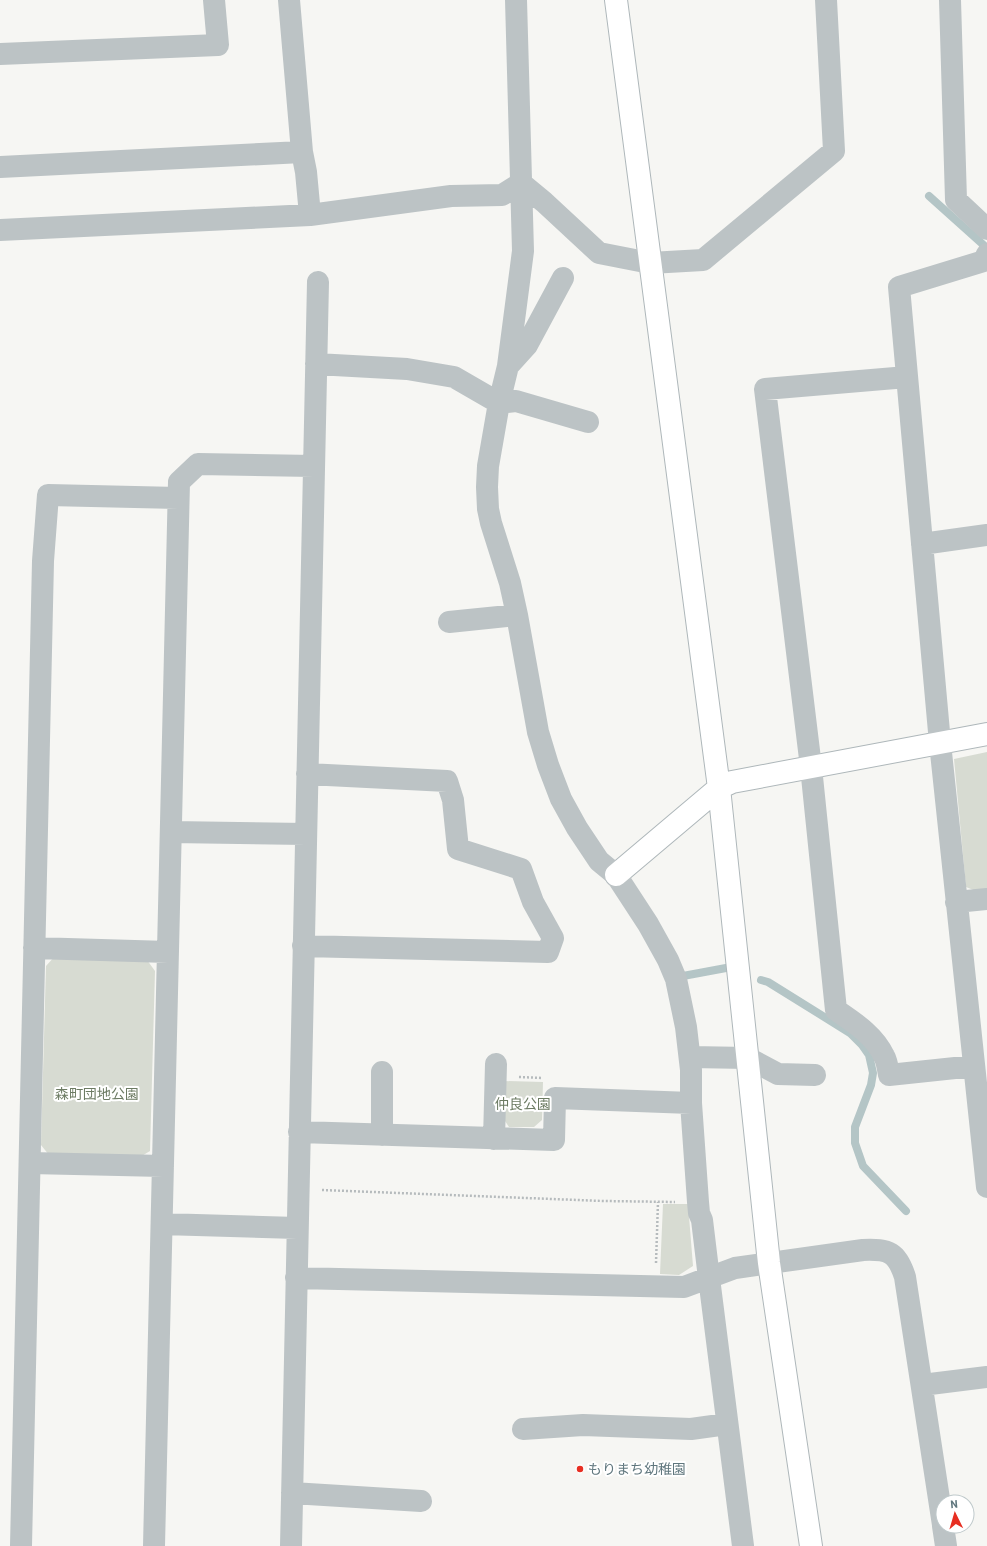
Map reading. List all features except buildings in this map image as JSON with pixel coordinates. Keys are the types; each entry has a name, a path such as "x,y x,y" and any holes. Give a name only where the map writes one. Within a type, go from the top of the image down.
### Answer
{"street":[{"path":"0,54 218,45 214,0"},
{"path":"289,0 302,152 306,172 310,215"},
{"path":"516,0 523,251 508,366 499,403 488,466 488,509 510,583 517,614 538,732 548,765 561,799 577,828 599,861 616,875 648,924 668,960 676,979 686,1027 690,1057 691,1103 699,1213 702,1220 708,1278 743,1546"},
{"path":"616,0 719,788 769,1263 811,1546"},
{"path":"521,184 544,202 599,253 650,263 704,260 834,151 826,0"},
{"path":"950,0 956,200 987,229"},
{"path":"0,167 302,152"},
{"path":"0,230 310,215 451,196 502,195 521,184"},
{"path":"987,254 984,261 899,287 940,743 987,1187"},
{"path":"508,366 527,345 563,278"},
{"path":"291,1546 318,282"},
{"path":"316,364 407,369 454,377 499,403 516,401 588,422"},
{"path":"907,377 765,389 811,767 836,1010 863,1028 875,1042 885,1057 889,1075 974,1066"},
{"path":"154,1546 179,482 198,464 314,466"},
{"path":"21,1546 43,561 48,495 178,498"},
{"path":"922,544 987,535"},
{"path":"449,622 517,614"},
{"path":"616,875 719,788 732,782 987,734"},
{"path":"303,946 548,952 554,938 533,902 521,869 458,850 453,800 447,781 307,774"},
{"path":"171,832 306,834"},
{"path":"956,902 987,900"},
{"path":"34,948 168,952"},
{"path":"690,1057 748,1058 778,1074 815,1075"},
{"path":"494,1138 495,1070"},
{"path":"382,1072 382,1135"},
{"path":"299,1132 554,1140 555,1098 691,1103"},
{"path":"30,1163 163,1166"},
{"path":"162,1224 298,1228"},
{"path":"296,1278 684,1287 735,1268 863,1250 888,1252 901,1265 905,1277 938,1494"},
{"path":"922,1385 987,1377"},
{"path":"523,1429 583,1425 691,1429 727,1424"},
{"path":"292,1493 421,1501"},
{"path":"944,1534 946,1546"}],"path":[{"path":"495,1070 547,1078 547,1093 555,1098"},
{"path":"322,1190 603,1201 698,1202"},
{"path":"655,1286 658,1202"}],"green space":[{"path":"987,752 987,890 976,891 966,887 954,759"},
{"name":"森町団地公園","path":"55,956 147,960 155,971 150,1151 140,1157 49,1155 41,1145 46,966"},
{"name":"仲良公園","path":"504,1081 543,1082 542,1120 534,1127 509,1127 503,1118"},
{"path":"663,1204 688,1204 693,1266 679,1275 660,1274"}],"waterway":[{"path":"929,196 987,248"},
{"path":"683,976 726,968"},
{"path":"761,980 768,982 850,1033 862,1045 869,1055 873,1073 871,1085 855,1127 855,1143 863,1166 906,1211"}],"place":[{"name":"もりまち幼稚園","path":"580,1469"}]}
